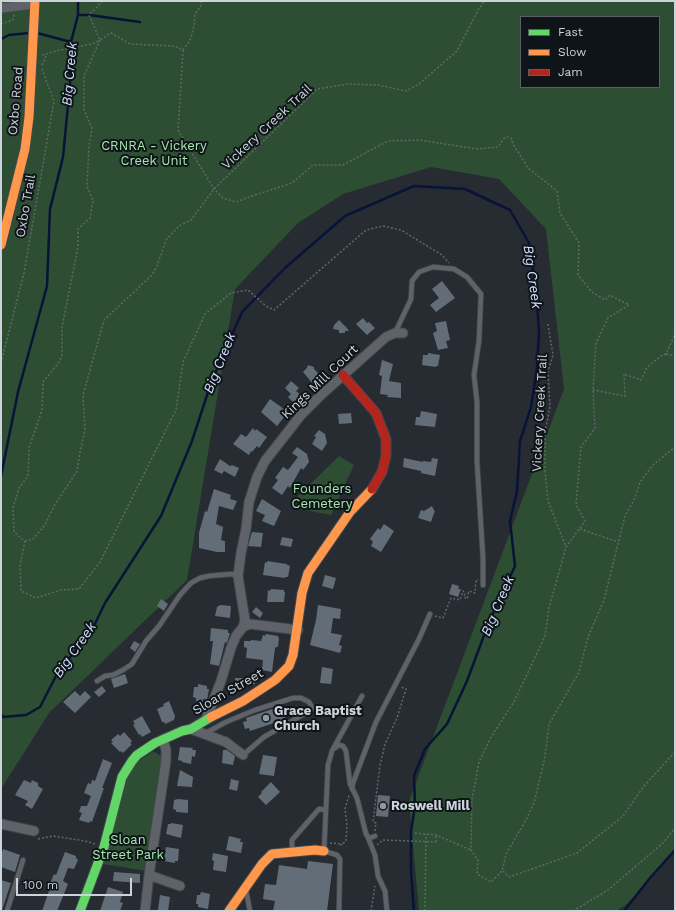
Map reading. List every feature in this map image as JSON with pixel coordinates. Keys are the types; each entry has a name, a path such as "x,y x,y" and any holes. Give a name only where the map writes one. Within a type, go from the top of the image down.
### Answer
{"street":[{"path":"1,8 35,3"},
{"name":"Oxbo Road","path":"1,246 25,150 29,117 35,3"},
{"name":"Kings Mill Court","path":"243,626 245,620 238,576 249,502 259,472 265,461 301,415 386,337 399,333"},
{"name":"Sloan Street","path":"80,911 104,847 119,786 126,768 137,755 163,739 191,729 242,701 283,673 292,661 298,630 302,593 308,573 350,512 374,487 382,472 386,456 386,439 376,414 344,375"},
{"path":"206,720 221,681 231,648 236,636 243,626 250,624 298,630"},
{"path":"191,729 226,742 243,755"},
{"path":"145,911 166,761 166,750 163,739"},
{"path":"1,824 36,835"},
{"path":"229,911 262,864 272,854 315,850 324,847"},
{"path":"149,874 180,886"}],"lane":[{"path":"399,333 411,299 412,281 419,272 433,267 454,269 466,277 481,294 479,341 474,375 477,402 477,462 483,558 483,583"},
{"path":"97,681 105,676 113,675 132,664 146,641 159,626 180,595 191,583 200,578 209,576 231,574 238,576"},
{"path":"352,790 353,783 376,722 419,639 430,614"},
{"path":"339,911 340,859 337,855 324,847 328,765 332,751 362,696"},
{"path":"204,734 240,716 293,698 302,698 309,702 312,707 311,710 264,737 243,755"},
{"path":"332,751 339,745 343,746 346,751 350,784 357,798 366,834 374,854 378,876 385,890 387,911"},
{"path":"292,852 292,840 319,809 326,810"},
{"path":"366,834 370,838 374,836"},
{"path":"7,911 23,860"},
{"path":"245,888 250,911"}],"path":[{"path":"25,541 14,532 13,508 19,488 28,476 29,448 42,410 43,382 60,361 62,355 62,327 78,247 78,229 90,218 94,201 88,186 89,146 92,128 84,110 84,76 100,40 89,15 103,1"},
{"name":"Vickery Creek Trail","path":"201,1 202,4 195,14 194,26 190,40 183,50 178,130 214,189 223,198 236,202 292,183 313,166 343,164 388,141 419,140 477,149 498,147 505,137 510,138 528,168 557,191 560,213 579,243 578,275 592,292 605,300 610,296 629,305 608,318 596,343 593,390"},
{"name":"Vickery Creek Trail","path":"214,189 317,89 348,84 378,85 406,91 419,84 457,51 478,10 485,1"},
{"path":"1,24 13,20 15,6"},
{"path":"33,57 92,44 111,33 130,44 174,46 183,50"},
{"name":"Oxbo Trail","path":"1,363 24,273 54,101 41,66 47,54"},
{"path":"25,541 33,539 45,525 54,506 77,471 85,430 82,395 104,320 152,276 166,240 179,226 191,220 214,189"},
{"path":"25,541 20,566 22,591 36,598 61,590 79,589 100,562 176,410 183,362 205,314 231,293 248,290 266,306 274,310 366,230 383,226 402,230 442,255 454,269"},
{"name":"Vickery Creek Trail","path":"548,324 553,355 548,372 550,407 545,432 545,471 548,501 566,547"},
{"path":"666,354 675,334"},
{"path":"471,850 472,799 479,762 491,737 514,702 545,636 549,608 566,547 580,529 584,521 576,505 581,446 595,428 593,390 625,396 624,374 641,380 647,367 661,356 666,354 675,356"},
{"path":"415,833 436,835 471,850 478,860 476,874 491,882 502,870 506,854 534,803 544,757 549,724 579,672 588,637 604,600 625,516 635,498 640,482 653,465 675,447"},
{"path":"580,529 618,542"},
{"path":"430,614 443,618 451,598 460,600 463,591 465,592 464,597 467,599 469,591 475,593 476,580 483,583"},
{"path":"374,836 376,823 373,822 380,765 385,744 397,718 406,689 395,685"},
{"path":"502,870 509,877 577,853 623,816 644,786 675,752"},
{"path":"324,847 342,845 346,841 347,830 345,809 352,790"},
{"path":"573,911 608,890 663,843 675,828"},
{"path":"425,911 426,834"},
{"path":"36,835 85,841 104,847"},
{"path":"375,846 384,840 436,842 436,835"},
{"path":"371,911 376,885"}],"green space":[{"name":"CRNRA - Vickery Creek Unit","path":"1,1 675,1 675,851 627,904 616,911 419,911 409,801 564,389 546,229 499,179 431,167 343,194 298,223 235,289 187,580 49,713 1,789"},
{"name":"Founders Cemetery","path":"339,456 354,465 331,515 310,511 296,498"},
{"name":"Sloan Street Park","path":"152,752 157,753 163,762 150,837 147,871 103,864 124,785 138,761"}],"building":[{"path":"442,281 455,298 436,312 430,305 439,298 432,289"},
{"path":"363,318 367,323 369,322 375,328 367,335 356,324"},
{"path":"339,320 349,331 339,333 339,330 333,329 334,325"},
{"path":"446,321 450,340 446,341 448,348 438,350 433,333 437,331 435,323"},
{"path":"428,353 440,355 438,366 422,365 423,355 428,355"},
{"path":"382,360 393,364 389,381 401,383 401,398 387,397 388,395 380,394 382,376 379,375"},
{"path":"308,365 314,367 314,369 321,376 313,384 303,372"},
{"path":"291,381 299,388 296,391 301,395 294,403 288,397 291,394 285,388"},
{"path":"270,399 288,412 277,426 261,412"},
{"path":"421,411 437,414 435,427 415,425 416,417 420,417"},
{"path":"351,413 352,423 339,424 338,414"},
{"path":"253,428 255,431 256,429 267,437 259,448 257,446 249,455 233,444 241,434 246,437"},
{"path":"319,430 325,434 327,443 322,451 312,444 316,437 314,436"},
{"path":"297,447 307,454 309,462 303,470 301,468 290,488 288,486 282,495 272,488 278,480 275,478 283,467 288,470 298,457 292,453"},
{"path":"404,458 423,462 431,462 432,458 438,459 435,476 403,467"},
{"path":"220,459 230,466 232,465 239,468 235,477 224,471 222,474 214,470"},
{"path":"214,489 231,495 230,499 237,501 233,510 219,506 216,524 223,527 221,540 225,541 225,552 217,552 199,548 199,533 205,511 207,512"},
{"path":"262,499 281,511 274,526 262,521 265,515 256,511"},
{"path":"432,506 435,512 431,522 418,518 421,510 424,511"},
{"path":"384,524 394,531 381,552 371,546 373,542 370,539 378,528 380,530"},
{"path":"252,532 263,533 261,547 248,546"},
{"path":"282,537 293,539 291,547 280,545"},
{"path":"267,561 287,564 290,566 288,577 285,578 263,575 265,562 267,563"},
{"path":"325,575 336,578 333,589 322,586"},
{"path":"452,584 459,586 458,589 461,589 458,597 449,594"},
{"path":"271,589 284,590 284,602 267,602 268,590 270,591"},
{"path":"161,599 168,604 164,611 157,606"},
{"path":"220,605 231,606 230,618 215,616 217,607"},
{"path":"318,605 341,609 340,619 333,618 331,633 342,635 339,645 342,646 340,653 310,645"},
{"path":"256,607 263,613 260,618 252,612"},
{"path":"211,628 228,630 228,633 230,633 227,643 225,642 219,666 210,664 213,641 210,641"},
{"path":"266,634 278,636 279,638 278,647 275,648 272,672 262,670 263,660 246,658 247,648 244,647 244,641 261,641 263,635 265,636"},
{"path":"134,641 140,644 135,652 130,648"},
{"path":"322,667 333,669 331,684 320,683"},
{"path":"125,674 128,683 114,688 111,679"},
{"path":"235,678 255,678 255,684 235,685"},
{"path":"198,684 207,686 207,689 209,689 207,700 203,699 203,702 196,701 196,698 193,697 194,687 198,687"},
{"path":"102,686 106,691 99,697 94,692"},
{"path":"75,691 80,696 85,691 91,697 75,713 63,702"},
{"path":"169,701 175,716 174,720 165,724 162,722 157,709 164,706 163,704"},
{"name":"Grace Baptist Church","path":"281,706 286,719 250,731 249,728 245,729 243,722 247,721 246,718"},
{"path":"142,716 151,732 142,737 133,725 135,724 133,721"},
{"path":"124,732 132,741 130,743 132,744 123,753 111,743 113,742 111,740 118,734 120,736"},
{"path":"180,747 193,748 192,750 196,750 195,757 192,756 191,764 178,760"},
{"path":"223,750 227,750 235,756 233,765 222,763"},
{"path":"263,755 277,757 274,776 259,774"},
{"path":"103,759 112,763 102,788 104,788 92,822 90,821 89,823 79,820 82,813 79,812 81,806 87,806 91,796 84,793 88,783 91,784 92,780 95,781"},
{"path":"180,770 193,777 192,787 177,786"},
{"path":"231,779 239,781 237,791 229,789"},
{"path":"24,780 31,783 32,780 38,783 38,786 43,789 32,809 25,805 28,801 15,795"},
{"path":"271,782 280,792 266,805 258,797"},
{"name":"Roswell Mill","path":"378,795 390,796 388,817 376,816"},
{"path":"174,800 188,800 188,813 176,812 176,810 173,809"},
{"path":"168,824 183,825 181,838 166,834"},
{"path":"229,836 241,839 240,842 243,842 241,853 226,850"},
{"path":"166,847 179,849 178,861 175,861 175,863 164,861"},
{"path":"3,849 20,855 15,872 1,867 1,856"},
{"path":"65,852 76,856 78,860 74,869 68,868 63,881 68,884 57,911 42,911 50,888 48,888 54,874 56,875"},
{"path":"213,853 228,856 226,872 213,870"},
{"path":"308,861 333,864 327,911 273,911 275,901 263,899 265,884 276,885 279,865 307,869"},
{"path":"114,872 140,874 140,883 113,881"},
{"path":"1,880 11,883 2,910 1,910"},
{"path":"108,887 123,892 120,902 123,903 120,911 100,911"},
{"path":"201,892 210,894 208,909 198,907 198,904 196,904 197,895 200,895"},
{"path":"160,895 170,897 168,911 158,910"}],"waterway":[{"name":"Big Creek","path":"1,476 18,392 47,286 50,209 63,157 70,84 71,42 78,15 78,1"},
{"path":"78,15 89,15 140,22"},
{"path":"1,39 9,35 30,33"},
{"path":"37,33 71,42"},
{"name":"Big Creek","path":"1,714 3,717 26,715 40,707 58,672 91,632 105,603 161,516 192,441 211,383 242,312 285,268 345,216 414,186 465,189 510,210 529,243 536,289 539,332 537,368 531,407 520,441 517,491 510,521 515,566 489,622 467,681 447,724 425,749 414,776 415,806 411,831 411,872 414,911"},
{"name":"Big Creek","path":"624,911 650,878 675,850"}],"traffic: fast":[{"path":"80,911 104,847 122,777 132,761 137,755 155,743 182,731 191,729 211,717"}],"traffic: slow":[{"path":"1,245 25,149 29,117 35,1"},
{"path":"211,717 243,701 275,680 289,666 293,655 302,593 308,573 350,512 372,489"},
{"path":"229,911 262,864 272,854 315,850 324,851"}],"traffic: jam":[{"path":"343,375 376,413 386,439 386,456 382,472 372,489"}],"place":[{"name":"Grace Baptist Church","path":"266,718"},
{"name":"Roswell Mill","path":"383,806"}]}
